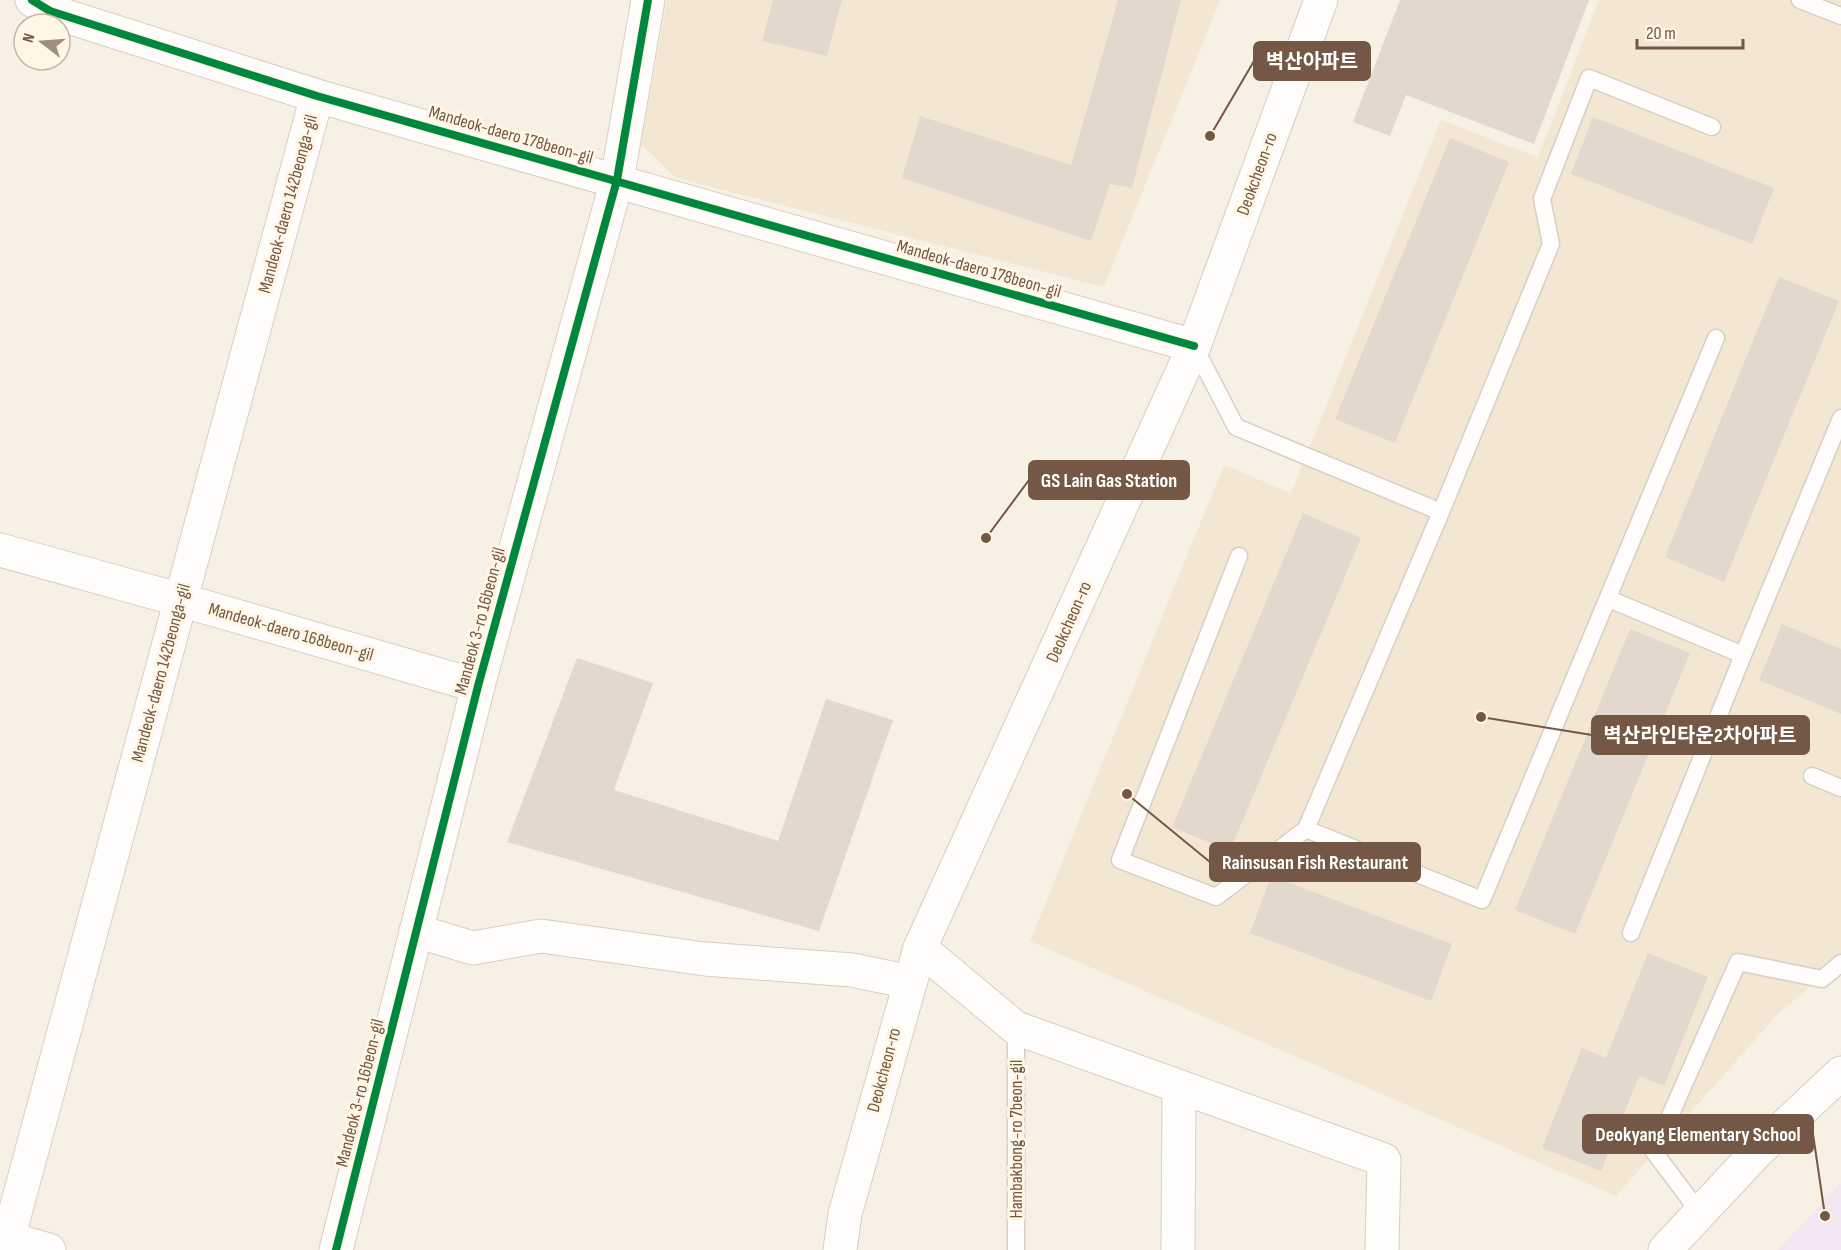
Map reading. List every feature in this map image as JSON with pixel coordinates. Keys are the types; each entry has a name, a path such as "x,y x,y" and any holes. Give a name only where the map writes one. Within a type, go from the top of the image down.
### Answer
{"street":[{"name":"Mandeok-daero 178beon-gil","path":"32,0 50,11 317,96 1194,346"},
{"name":"Mandeok 3-ro 16beon-gil","path":"336,1250 478,686 617,180 648,0"},
{"name":"Deokcheon-ro","path":"840,1250 845,1214 920,948 1194,346 1321,0"},
{"name":"Mandeok-daero 142beonga-gil","path":"4,1242 182,600 317,96"},
{"name":"Mandeok-daero 168beon-gil","path":"0,550 478,686"},
{"path":"416,931 473,948 541,936 705,959 852,970 910,982"},
{"path":"920,948 1016,1028 1384,1160 1382,1250"},
{"path":"1665,1250 1758,1151 1841,1073"},
{"path":"1178,1250 1179,1087"},
{"path":"4,1242 49,1250"}],"lane":[{"path":"1800,0 1841,16"},
{"path":"1239,556 1120,860 1216,897 1306,829 1441,512 1551,244 1542,199 1589,78 1712,127"},
{"path":"1306,829 1482,900 1716,338"},
{"path":"1194,346 1236,427 1441,512"},
{"path":"1631,933 1841,418"},
{"path":"1609,599 1743,655"},
{"path":"1812,776 1841,788"},
{"path":"1700,1213 1654,1152 1738,962 1822,979 1841,963"},
{"name":"Hambakbong-ro 7beon-gil","path":"1016,1028 1016,1250"}],"shaded area":[{"path":"667,0 1220,0 1104,287 676,178 641,144"},
{"path":"1599,0 1841,0 1841,962 1779,1013 1616,1196 1030,941 1224,465 1291,493 1441,120 1538,157"},
{"path":"1841,1183 1841,1250 1778,1250"}],"building":[{"path":"773,0 842,0 827,56 762,41"},
{"path":"1118,0 1181,0 1132,188 1110,184 1091,241 902,178 920,116 1071,165"},
{"path":"1400,0 1589,0 1534,144 1406,95 1390,136 1353,122"},
{"path":"1593,117 1774,188 1752,244 1571,174"},
{"path":"1450,138 1509,162 1395,443 1335,419"},
{"path":"1779,277 1839,301 1724,582 1665,557"},
{"path":"1303,513 1361,538 1230,851 1172,827"},
{"path":"1782,624 1841,649 1841,714 1759,680"},
{"path":"1630,629 1690,653 1575,934 1515,910"},
{"path":"577,658 653,683 614,790 778,841 826,699 893,720 819,931 507,842"},
{"path":"1271,876 1452,944 1431,1001 1250,933"},
{"path":"1648,953 1708,977 1664,1086 1639,1076 1601,1171 1542,1148 1582,1048 1606,1058"}],"cycle path":[{"path":"32,0 50,11 317,96 1194,346"},
{"path":"336,1250 478,686 617,180 648,0"}],"place":[{"name":"벽산아파트","path":"1210,136"},
{"name":"GS Lain Gas Station","path":"986,538"},
{"name":"벽산라인타운2차아파트","path":"1481,717"},
{"name":"Rainsusan Fish Restaurant","path":"1127,794"},
{"name":"Deokyang Elementary School","path":"1825,1216"}]}
